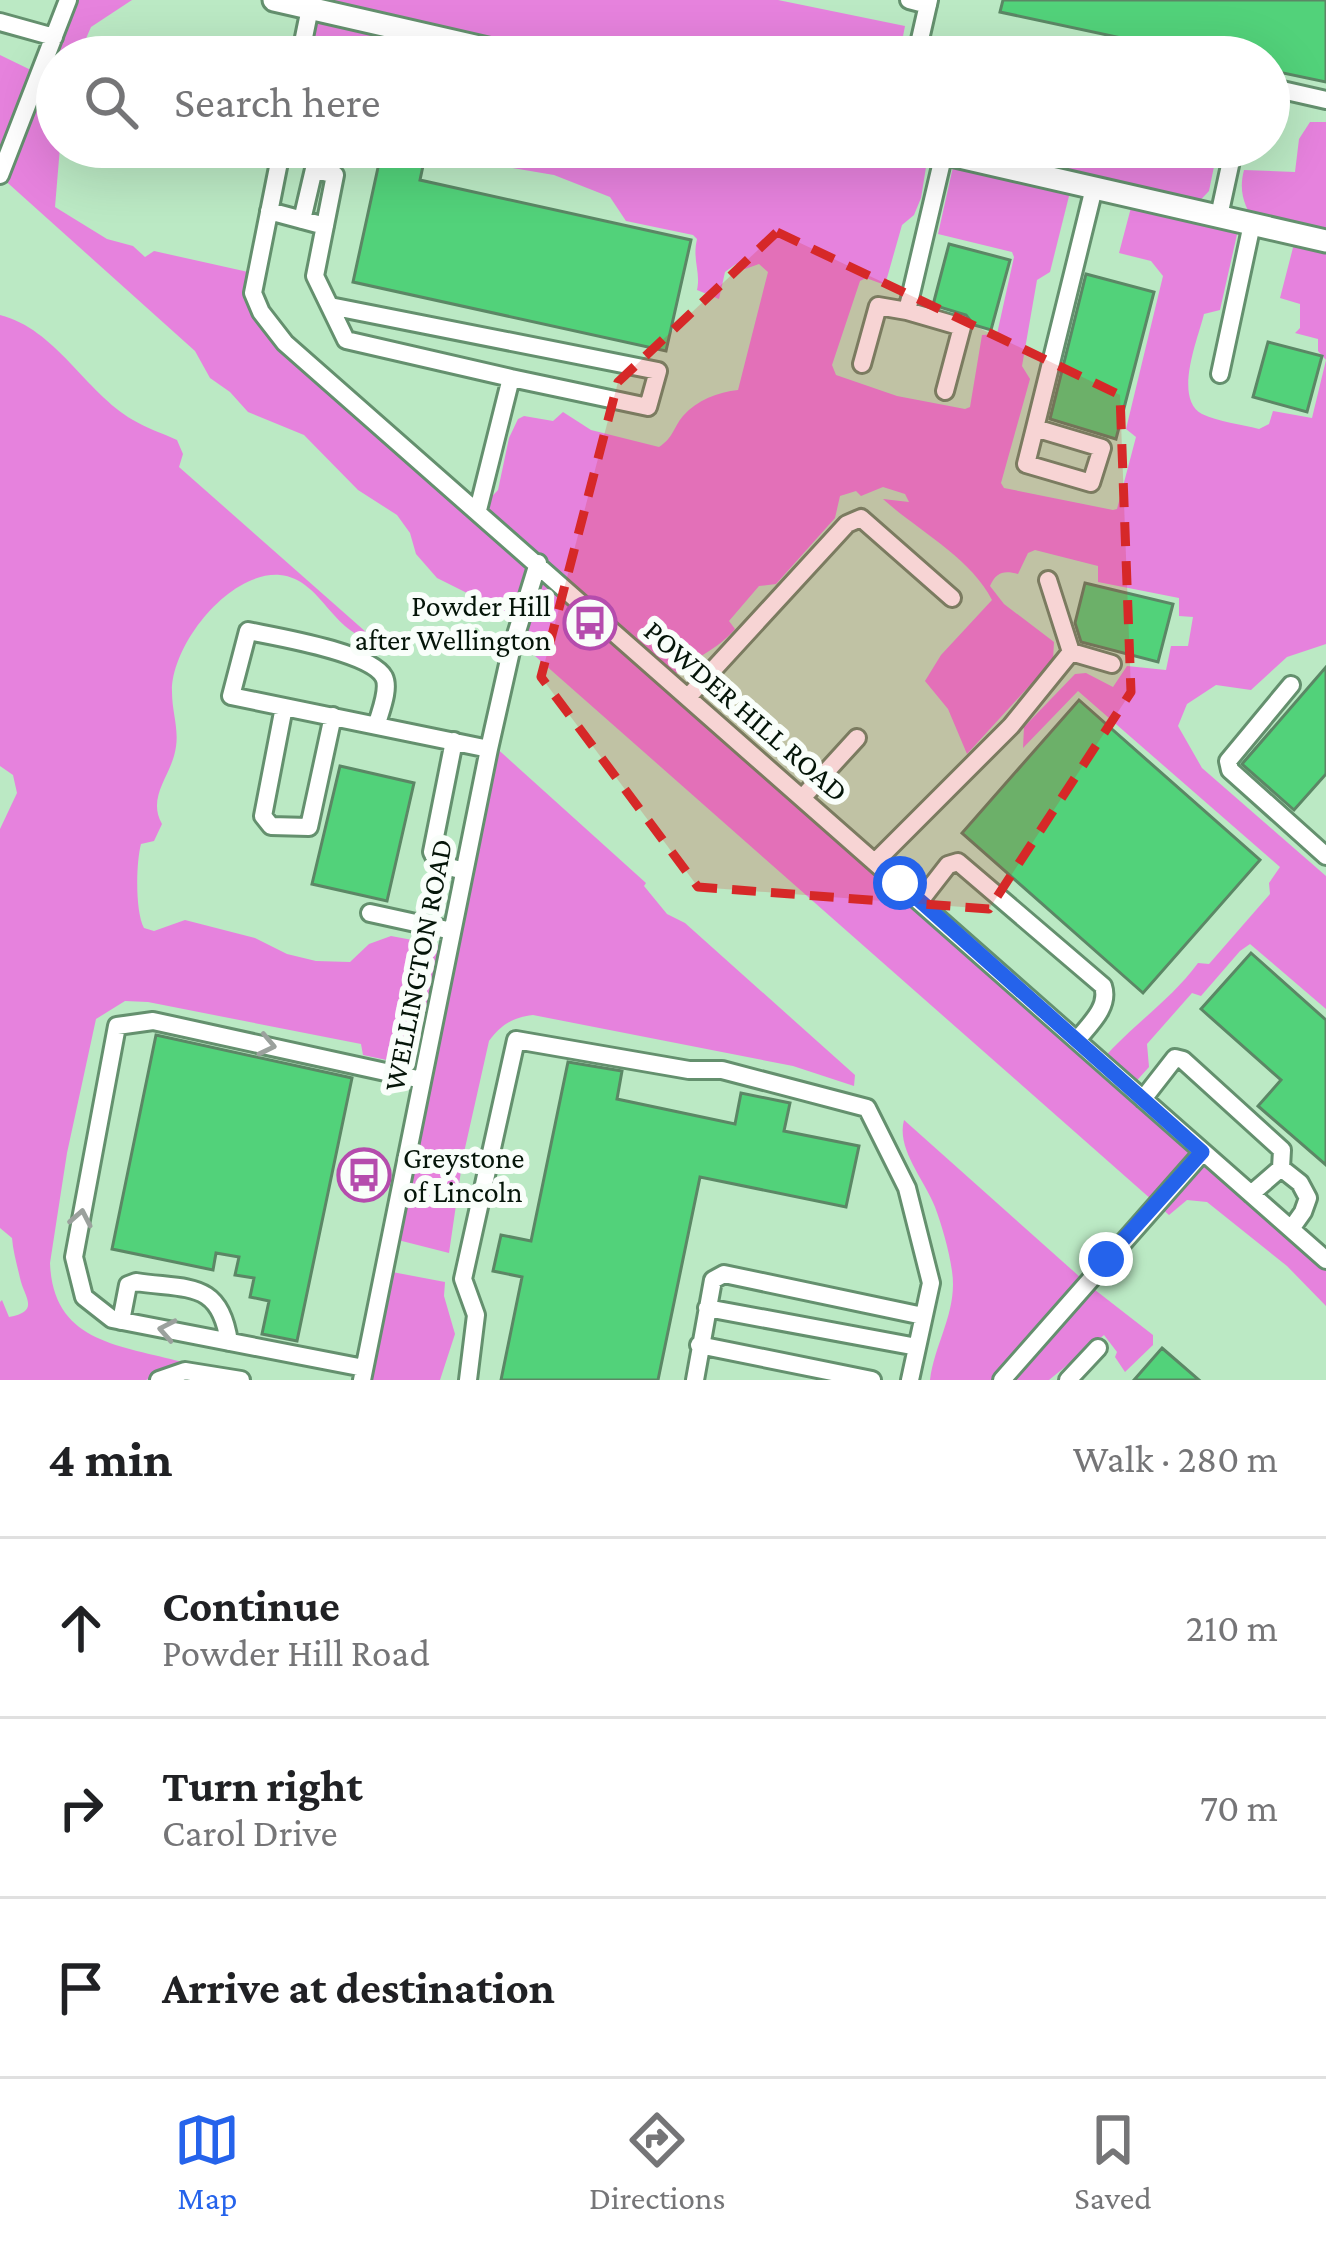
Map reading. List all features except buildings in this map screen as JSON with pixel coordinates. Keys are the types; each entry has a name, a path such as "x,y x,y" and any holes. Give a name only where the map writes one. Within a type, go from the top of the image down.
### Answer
{"main road":[{"path":"274,0 432,36"},
{"path":"1008,168 1326,241"}],"street":[{"path":"54,36 68,0"},
{"path":"909,0 929,2 921,36"},
{"path":"304,36 310,8"},
{"path":"0,22 50,36"},
{"path":"0,175 36,83"},
{"path":"1290,92 1326,100"},
{"name":"POWDER HILL ROAD","path":"278,168 254,293 285,343 1326,1260"},
{"path":"907,311 940,168"},
{"path":"1219,216 1229,168"},
{"path":"302,220 314,170 335,175 315,276 346,340 648,407 658,371 330,306"},
{"path":"1034,428 1102,448 1091,483 1026,464 1034,428 1094,188"},
{"path":"269,211 325,226"},
{"path":"1220,374 1252,224"},
{"path":"862,364 878,307 962,327 945,391"},
{"path":"478,510 511,378"},
{"path":"689,696 847,524 861,518 952,598"},
{"name":"WELLINGTON ROAD","path":"363,1374 489,749 538,563"},
{"path":"1048,580 1071,652"},
{"path":"377,724 386,686 385,678 372,667 334,650 248,631 231,697 489,749"},
{"path":"1071,652 1112,664"},
{"path":"876,861 1011,726 1071,652"},
{"path":"1291,685 1228,761 1230,770 1326,856"},
{"path":"284,706 263,816 271,826 309,827 333,716"},
{"path":"803,797 856,738"},
{"path":"454,742 432,852 438,864 464,871"},
{"path":"920,901 948,866 958,862 1103,986 1103,1007 1077,1040"},
{"path":"370,913 452,932"},
{"path":"363,1374 112,1319 84,1298 74,1257 117,1026 153,1021 422,1080"},
{"path":"468,1380 476,1315 463,1279 516,1040 688,1070 722,1070 868,1108 907,1188 931,1283 910,1380"},
{"path":"1143,1100 1179,1058 1282,1150 1281,1168 1251,1194"},
{"path":"1002,1380 1202,1152"},
{"path":"1281,1168 1300,1184 1307,1198 1291,1229"},
{"path":"695,1380 713,1280 724,1274 923,1316"},
{"path":"121,1321 128,1285 136,1282 203,1293 222,1309 229,1342"},
{"path":"707,1308 917,1348"},
{"path":"700,1345 872,1380"},
{"path":"1068,1380 1098,1348"},
{"path":"159,1380 185,1371 242,1380"}],"highlighted area":[{"path":"777,232 1120,395 1131,692 989,909 698,887 541,677 618,382"}],"shaded area":[{"path":"63,0 132,0 91,27 87,36 49,36"},
{"path":"313,0 778,0 905,26 903,36 306,36"},
{"path":"0,55 36,69 36,168 58,168 55,207 107,239 133,246 145,257 154,251 257,274 259,308 479,510 498,490 509,438 524,416 553,421 563,412 591,430 659,447 695,405 738,390 768,272 759,264 745,269 736,264 725,272 719,299 697,290 697,239 693,235 626,221 610,197 554,175 512,168 926,168 921,198 914,215 902,225 885,285 866,278 860,281 832,365 836,375 897,396 965,409 970,407 982,335 997,334 1014,257 1012,252 938,234 953,168 1214,168 1209,191 1190,211 1238,230 1220,310 1204,314 1190,367 1189,395 1202,414 1259,429 1269,424 1273,411 1312,418 1326,360 1326,644 1287,657 1251,690 1216,685 1187,704 1178,726 1202,768 1326,876 1326,1009 1250,944 1201,996 1192,993 1147,1044 1149,1067 1131,1087 1326,1260 1326,1306 1287,1266 1207,1202 1187,1200 1169,1215 518,641 515,615 480,607 469,594 437,578 416,554 410,533 397,515 358,490 304,435 248,412 210,378 195,351 0,176","holes":["1071,188 1133,200 1119,253 1151,261 1163,276 1126,429 1136,437 1113,510 1004,488 1001,483 1030,379 1022,366 1037,280 1050,272","883,487 905,494 909,502 883,499 957,557 992,600 941,655 925,681 948,709 967,754 1053,660 1054,642 1004,604 990,586 1001,573 1018,574 1028,553 1035,550 1098,566 1098,582 1179,598 1179,616 1193,617 1188,646 1171,646 1166,670 1127,666 1113,687 1086,673 1075,674 1024,727 1023,748 1078,691 1280,867 1269,883 1270,894 1209,964 1198,963 1102,1060 671,678 735,629 729,621 759,586 776,584 835,518 840,496 856,491 861,496"]},
{"path":"1310,122 1326,122 1326,360 1318,351 1318,339 1295,333 1300,328 1300,304 1280,298 1296,236 1256,226 1242,186 1244,170 1295,172 1299,139"},
{"path":"0,315 38,333 116,408 177,440 183,454 179,467 375,640 348,628 307,586 280,575 241,585 206,614 174,673 177,739 158,798 162,824 154,841 141,844 139,852 138,899 144,928 154,931 185,920 255,938 287,954 316,961 350,962 369,944 391,936 450,947 493,745 646,883 667,914 685,923 855,1075 854,1086 793,1066 533,1015 513,1020 489,1041 463,1157 449,1253 394,1239 424,1068 363,1055 361,1044 125,1001 96,1019 67,1153 50,1263 54,1290 63,1310 94,1336 182,1362 146,1380 0,1380 0,1302 9,1317 25,1311 28,1302 12,1238 0,1228 0,829 17,793 13,775 0,766"},
{"path":"904,1120 1090,1286 1153,1335 1153,1345 1125,1372 1104,1335 1049,1380 930,1380 952,1300 952,1271 935,1207 904,1142"},
{"path":"387,1271 445,1282 444,1296 455,1334 440,1380 363,1380"}],"place":[{"name":"Powder Hill after Wellington","path":"590,623"},
{"name":"Greystone of Lincoln","path":"364,1175"}],"route":[{"path":"900,883 1202,1152 1106,1259"}]}
